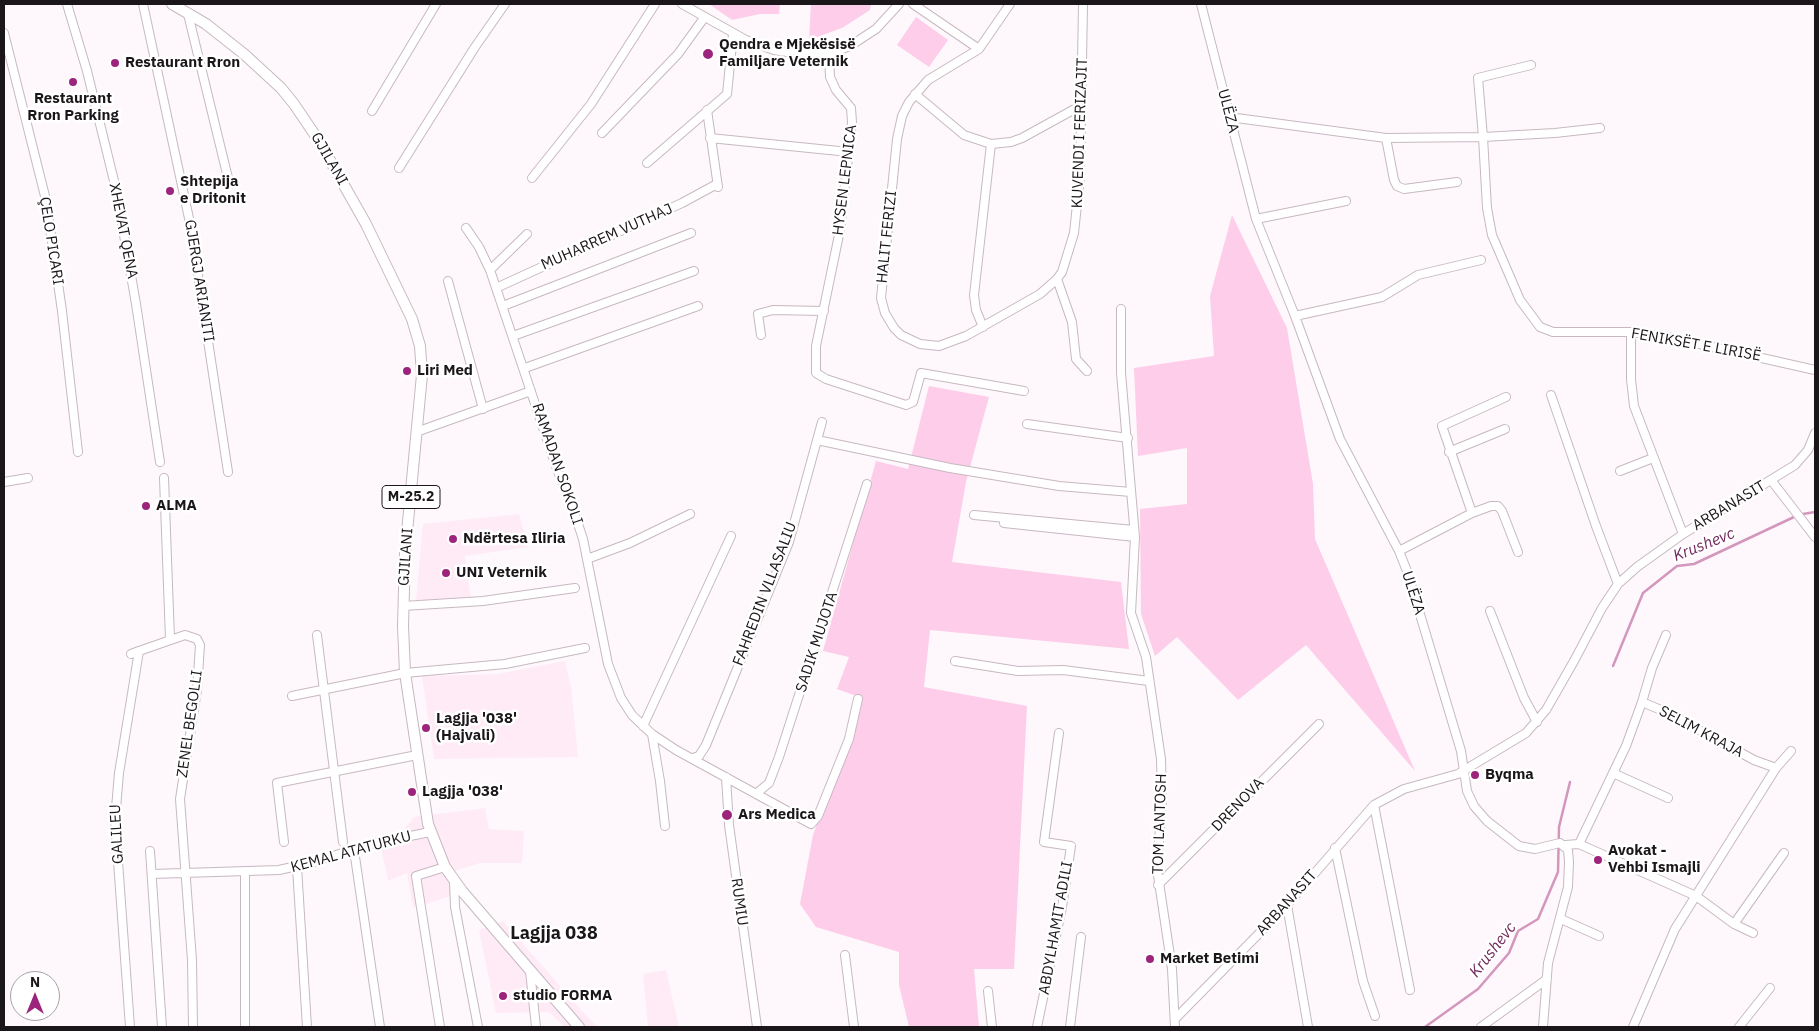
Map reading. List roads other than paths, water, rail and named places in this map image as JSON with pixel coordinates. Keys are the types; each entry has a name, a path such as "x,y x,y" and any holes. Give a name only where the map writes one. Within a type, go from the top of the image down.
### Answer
{"main road":[{"name":"GJILANI","path":"172,4 244,54 281,88 319,141 359,211 397,287 416,333 422,375 419,431 405,553 403,606 405,673 430,832 445,867 454,881 484,919 580,1027"}],"street":[{"name":"XHEVAT QENA","path":"67,4 87,71 116,189 160,462"},
{"name":"GJERGJ ARIANITI","path":"143,4 190,223 228,472"},
{"path":"372,111 436,4"},
{"path":"399,168 475,47 505,4"},
{"path":"532,178 591,104 655,4"},
{"path":"682,4 733,34 759,45 792,54 829,54 850,46 866,37 899,4"},
{"path":"913,4 978,49"},
{"name":"HALIT FERIZI","path":"1010,4 978,49 928,80 905,109 899,126 881,287 882,306 889,321 901,335 930,347 957,341 1040,294 1057,279"},
{"name":"KUVENDI I FERIZAJIT","path":"1057,279 1066,264 1074,233 1082,153 1083,4"},
{"name":"ULËZA","path":"1201,4 1256,219 1295,316 1340,439 1399,551 1445,698 1464,770 1467,791 1474,806 1487,821 1518,846 1529,850 1560,844 1578,844"},
{"path":"188,14 228,178"},
{"path":"602,133 678,54 704,18"},
{"name":"ÇELO PICARI","path":"4,33 46,200 62,311 78,452"},
{"path":"647,163 707,110 723,99 730,87 733,34"},
{"name":"HYSEN LEPNICA","path":"829,54 833,84 851,108 852,114 840,230 816,346 816,373 826,379 906,404 913,402 921,373 1024,391"},
{"name":"FENIKSËT E LIRISË","path":"1531,65 1478,78 1487,208 1492,235 1510,282 1534,323 1545,330 1553,332 1631,332 1706,344 1815,370"},
{"path":"915,94 964,135 991,144 1012,142 1022,138 1082,105"},
{"name":"MUHARREM VUTHAJ","path":"496,288 718,185 707,110"},
{"path":"1229,117 1386,138 1483,137 1562,133 1600,128"},
{"path":"710,138 849,152"},
{"path":"1386,138 1394,180 1397,186 1404,189 1457,182"},
{"path":"982,327 976,310 974,295 991,144"},
{"path":"1256,219 1346,201"},
{"path":"466,228 479,247 490,270 532,391"},
{"path":"503,306 603,265 692,233"},
{"path":"490,270 527,234"},
{"path":"1295,316 1382,297 1418,275 1481,260"},
{"path":"513,336 694,271"},
{"path":"1057,279 1071,316 1076,359 1087,372"},
{"path":"448,281 483,409"},
{"path":"525,368 698,306"},
{"name":"TOM LANTOSH","path":"1120,309 1121,373 1128,438 1134,533 1135,565 1131,613 1146,657 1159,744 1162,782 1161,820 1156,854 1158,886 1172,970 1175,1023"},
{"path":"761,335 758,314 773,310 824,312"},
{"path":"1631,332 1633,400 1653,458 1683,534"},
{"name":"RAMADAN SOKOLI","path":"419,431 532,391 557,469 576,518 587,559 608,664 621,698 632,715 643,726 676,750 811,824 818,816 845,748 858,699"},
{"path":"1551,395 1618,584"},
{"path":"1472,513 1449,452 1442,429 1443,424 1506,397"},
{"name":"FAHREDIN VLLASALIU","path":"693,758 701,754 706,745 777,574 794,527 822,422"},
{"path":"1027,424 1128,438"},
{"path":"1449,452 1505,429"},
{"name":"ARBANASIT","path":"1175,1023 1288,905 1374,804 1393,793 1452,776 1517,740 1537,722 1560,687 1602,608 1618,584 1637,567 1683,534 1795,465 1802,458 1815,433"},
{"path":"817,440 854,446 950,468 1059,486 1131,492"},
{"path":"1620,471 1653,458"},
{"path":"4,482 28,478"},
{"path":"164,478 170,639"},
{"path":"1771,480 1815,537"},
{"name":"SADIK MUJOTA","path":"756,793 769,783 779,756 867,484"},
{"path":"1399,551 1472,513 1491,506 1498,506 1502,511 1518,552"},
{"path":"587,559 630,542 690,514"},
{"path":"974,515 1134,533"},
{"path":"1004,523 1134,533"},
{"path":"643,726 731,536"},
{"path":"403,606 483,601 575,588"},
{"path":"1490,611 1524,698 1537,722"},
{"path":"317,635 343,842"},
{"name":"ZENEL BEGOLLI","path":"135,652 170,639 191,636 197,639 200,644 192,724 180,799 184,872"},
{"path":"1642,702 1652,668 1666,636"},
{"path":"292,696 323,688 405,673 504,664 585,648"},
{"name":"GALILEU","path":"130,1027 115,800 135,652"},
{"path":"955,661 1018,671 1063,670 1149,681"},
{"name":"SELIM KRAJA","path":"1578,844 1626,746 1642,702 1668,713 1754,760 1776,768"},
{"name":"DRENOVA","path":"1158,886 1319,724"},
{"name":"ABDYLHAMIT ADILI","path":"1037,1027 1061,916 1070,846 1044,842 1059,733"},
{"path":"652,734 665,826"},
{"path":"1633,1027 1669,940 1776,768 1791,751"},
{"path":"284,842 277,783 417,755"},
{"path":"1613,773 1668,798"},
{"name":"RUMIU","path":"726,777 729,825 757,1027"},
{"path":"1374,804 1410,990"},
{"name":"KEMAL ATATURKU","path":"152,874 246,872 296,867 398,838 430,832"},
{"path":"1543,1027 1551,950 1561,919 1569,874 1569,855 1560,844"},
{"path":"1578,844 1696,896 1734,924 1753,934"},
{"path":"1335,848 1362,980 1375,1016"},
{"path":"354,850 380,1027"},
{"path":"150,852 162,1027"},
{"path":"1734,924 1784,853"},
{"path":"296,867 307,1027"},
{"path":"440,1027 416,876 445,867"},
{"path":"184,872 192,960 193,1027"},
{"path":"245,1027 246,872"},
{"path":"454,881 454,907 478,1027"},
{"path":"1288,905 1308,1027"},
{"path":"1561,919 1599,936"},
{"path":"1070,1027 1081,937"},
{"path":"845,955 854,1027"},
{"path":"530,971 536,1027"},
{"path":"1480,1027 1547,979"},
{"path":"1739,1027 1770,988"},
{"path":"988,991 992,1027"}],"waterway":[{"name":"Krushevc","path":"1803,514 1815,512"},
{"name":"Krushevc","path":"1613,666 1643,593 1677,566 1694,564 1794,517"},
{"name":"Krushevc","path":"1425,1027 1478,989 1509,953 1518,931 1538,919 1558,872 1559,827 1570,782"}],"place":[{"name":"Qendra e Mjekësisë Familjare Veternik","path":"708,54"},
{"name":"Restaurant Rron","path":"115,63"},
{"name":"Restaurant Rron Parking","path":"73,82"},
{"name":"Shtepija e Dritonit","path":"170,191"},
{"name":"Liri Med","path":"407,371"},
{"name":"ALMA","path":"146,506"},
{"name":"Ndërtesa Iliria","path":"453,539"},
{"name":"UNI Veternik","path":"446,573"},
{"name":"Lagjja '038' (Hajvali)","path":"426,728"},
{"name":"Byqma","path":"1475,775"},
{"name":"Lagjja '038'","path":"412,792"},
{"name":"Ars Medica","path":"727,815"},
{"name":"Avokat - Vehbi Ismajli","path":"1598,860"},
{"name":"Market Betimi","path":"1150,959"},
{"name":"studio FORMA","path":"503,996"}],"district":[{"name":"Lagjja 038","path":"554,934"}]}
